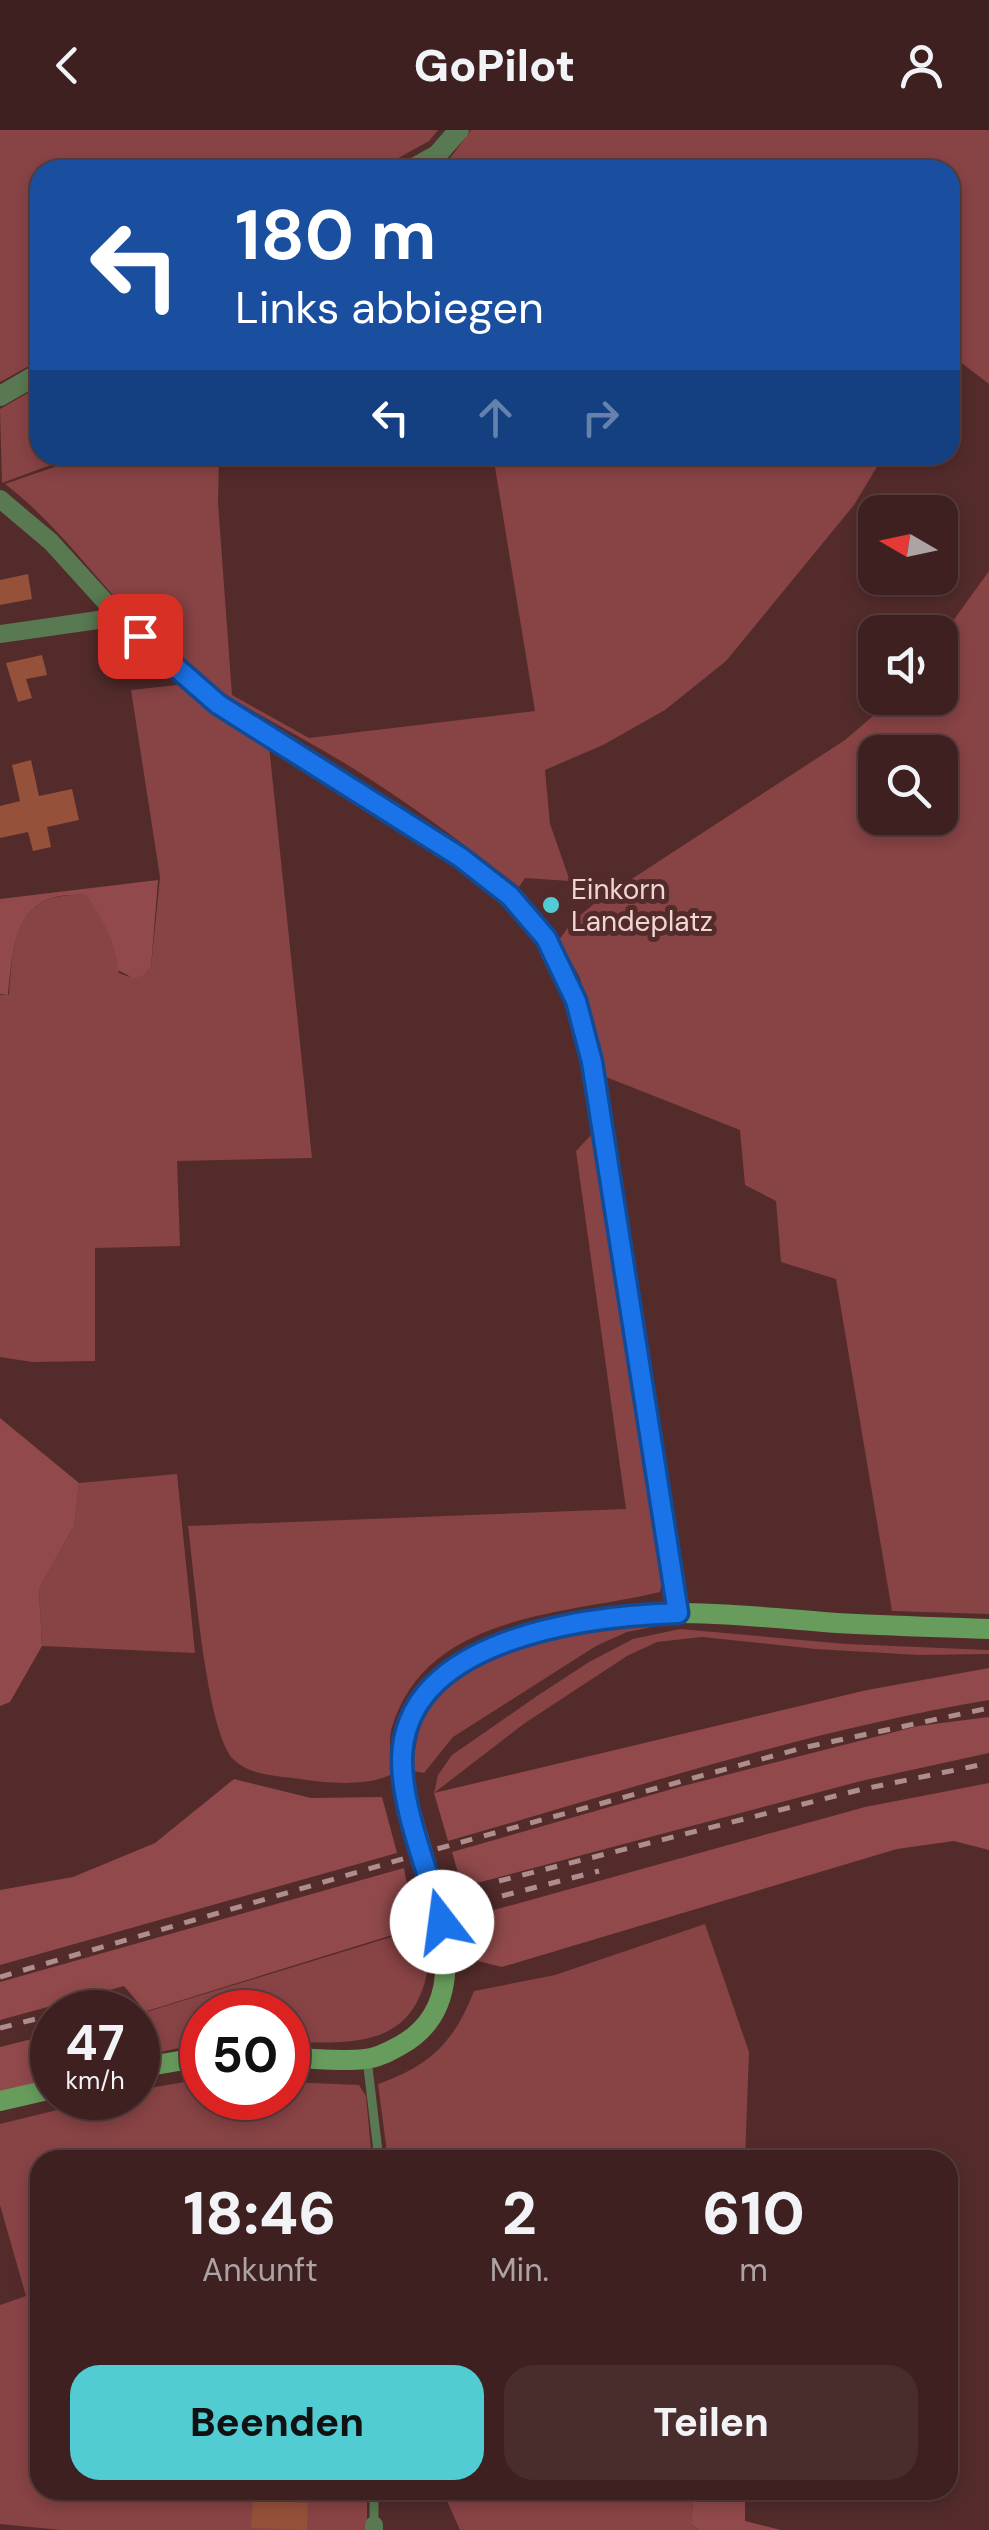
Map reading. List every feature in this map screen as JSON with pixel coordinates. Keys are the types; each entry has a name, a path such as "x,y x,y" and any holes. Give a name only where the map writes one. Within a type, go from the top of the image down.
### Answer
{"main road":[{"path":"310,2058 367,2059 407,2042 424,2027 438,2003 447,1964 434,1891 403,1772 404,1738 415,1707 444,1674 484,1650 612,1618 678,1613 989,1629"},
{"path":"0,2101 30,2094"}],"street":[{"path":"429,160 458,130"},
{"path":"0,396 30,379"},
{"path":"0,498 51,542 119,617 218,704 460,857 510,896 546,938 576,1001 592,1062 678,1613"},
{"path":"0,634 119,617"}],"lane":[{"path":"367,2059 378,2150"},
{"path":"374,2500 374,2527"}],"shaded area":[{"path":"0,130 438,130 429,141 395,160 30,160 30,366 0,382"},
{"path":"471,130 989,130 989,384 960,362 960,160 445,160"},
{"path":"30,392 30,465 51,465 2,483 0,409"},
{"path":"60,465 219,465 232,695 309,738 535,711 495,465 878,465 854,505 726,661 665,710 603,745 545,770 550,824 570,881 525,878 519,887 395,795 194,673 144,629 31,505 5,484"},
{"path":"989,571 989,1614 892,1611 836,1279 781,1262 776,1201 745,1185 740,1130 606,1077 580,978 559,940 572,922 595,903 845,740 874,715 958,715 957,615"},
{"path":"177,685 269,746 312,1158 177,1161 180,1246 95,1248 95,1361 32,1362 0,1357 0,995 9,995 13,954 22,922 44,901 62,896 86,895 102,917 115,949 119,973 136,977 151,967 160,877 131,690"},
{"path":"158,880 151,967 143,976 133,978 118,970 107,931 86,895 63,896 45,901 23,922 13,955 8,995 0,994 0,899"},
{"path":"592,1134 663,1578 660,1592 503,1625 467,1640 435,1661 410,1689 392,1727 392,1774 359,1782 322,1782 266,1774 241,1765 224,1744 216,1719 188,1526 626,1509 576,1151"},
{"path":"0,1418 79,1483 74,1526 39,1589 42,1646 10,1702 0,1706"},
{"path":"177,1474 195,1653 42,1646 39,1589 74,1526 79,1483"},
{"path":"672,1623 627,1632 596,1646 453,1737 424,1773 413,1771 417,1739 427,1709 460,1674 486,1659 548,1638"},
{"path":"680,1629 846,1644 989,1650 989,1654 919,1655 815,1649 702,1637 657,1642 627,1656 525,1723 434,1793 438,1775 452,1755 537,1696 633,1639"},
{"path":"989,1668 989,1700 784,1745 448,1841 434,1793 867,1690"},
{"path":"989,1717 989,1753 861,1781 462,1887 452,1852 679,1787 918,1726"},
{"path":"234,1779 311,1798 382,1797 397,1853 0,1965 0,1890 73,1877 155,1843"},
{"path":"989,1783 989,1850 954,1841 897,1849 502,1967 478,1961 469,1917 865,1807"},
{"path":"404,1868 415,1928 215,1990 180,1990 180,2001 160,2007 160,1990 127,1990 124,1986 109,1990 30,1990 30,2012 0,2020 0,1982"},
{"path":"705,1924 749,2052 745,2150 387,2150 378,2084 412,2069 438,2050 458,2025 474,1991 555,1975"},
{"path":"427,1926 430,1956 419,1998 407,2016 375,2036 355,2041 310,2042 310,1990 218,1990"},
{"path":"180,2002 180,2048 160,2052 160,2008"},
{"path":"30,2040 30,2084 0,2092 0,2047"},
{"path":"180,2083 180,2120 310,2120 310,2083 359,2085 366,2096 371,2150 30,2150 30,2500 367,2500 367,2530 61,2530 0,2524 0,2305 26,2296 0,2205 0,2124 30,2117 30,2120 160,2120 160,2086"},
{"path":"446,2500 693,2500 691,2524 699,2530 460,2530"},
{"path":"693,2500 745,2500 745,2521 781,2530 699,2530 691,2524"}],"building":[{"path":"28,574 32,599 0,605 0,580"},
{"path":"42,655 47,675 26,679 32,698 18,702 6,663"},
{"path":"31,760 39,796 72,789 79,820 47,827 51,847 33,851 28,832 0,838 0,806 20,801 12,765"},
{"path":"253,2500 308,2503 307,2530 251,2528"}],"railway":[{"path":"0,1977 433,1850 802,1748 989,1708"},
{"path":"499,1881 859,1790 989,1763"},
{"path":"502,1896 599,1871"},
{"path":"0,2028 30,2020"}],"place":[{"name":"Einkorn Landeplatz","path":"551,905"}],"route":[{"path":"140,636 218,704 460,857 510,896 546,938 576,1001 592,1062 678,1613 587,1622 484,1650 457,1664 424,1694 404,1738 403,1772 442,1922"}]}
